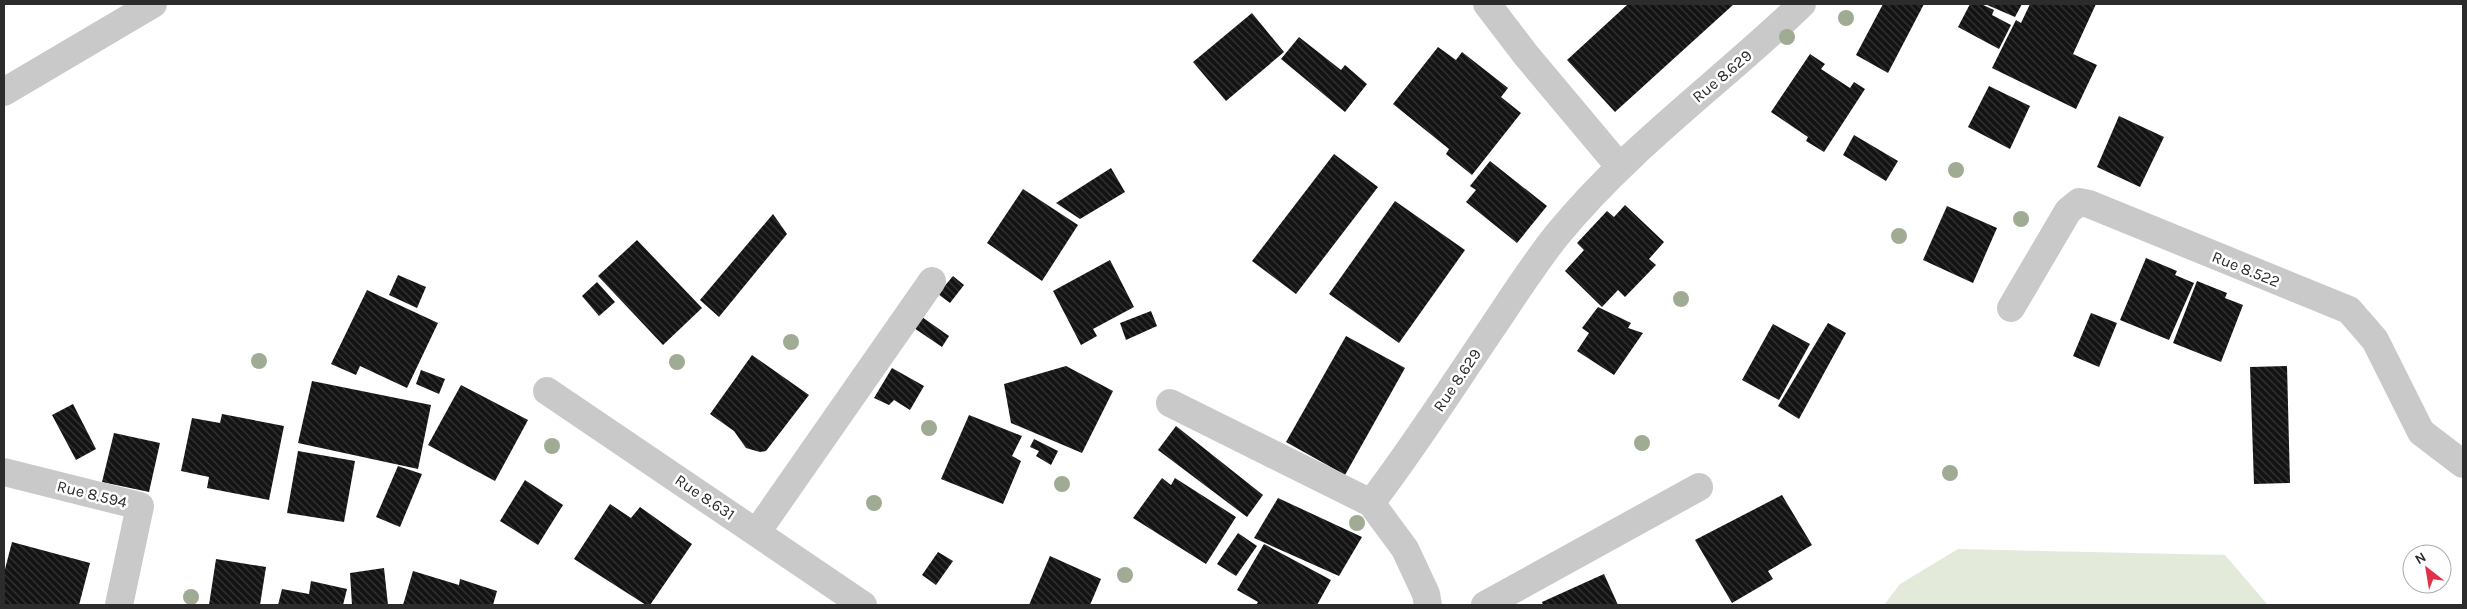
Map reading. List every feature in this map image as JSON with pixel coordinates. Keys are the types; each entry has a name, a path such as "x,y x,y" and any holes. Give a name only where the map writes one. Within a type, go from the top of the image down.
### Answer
{"street":[{"path":"4,92 153,4"},
{"path":"1487,4 1526,56 1619,166"},
{"name":"Rue 8.629","path":"1371,503 1403,461 1519,288 1557,236 1619,166 1769,36 1802,4"},
{"name":"Rue 8.522","path":"2011,308 2068,211 2078,202 2089,204 2349,310 2374,340 2421,432 2463,464"},
{"path":"757,532 932,281"},
{"name":"Rue 8.631","path":"547,391 863,605"},
{"path":"1170,403 1371,503 1405,549 1426,594 1428,605"},
{"name":"Rue 8.594","path":"4,472 140,506 119,605"},
{"path":"1485,605 1699,487"}],"green space":[{"path":"1958,549 2225,555 2267,604 1884,605 1900,584"}],"building":[{"path":"1628,4 1734,4 1615,112 1567,60"},
{"path":"1883,4 1924,4 1888,73 1856,55"},
{"path":"1970,4 1981,4 1994,10 1992,15 2011,25 1999,49 1958,27"},
{"path":"1985,4 2022,4 2015,17"},
{"path":"2030,4 2096,4 2073,54 2097,65 2076,109 1992,68 2016,20 2021,23"},
{"path":"1252,13 1284,52 1226,101 1193,62"},
{"path":"1299,37 1341,70 1345,65 1367,84 1345,112 1281,59"},
{"path":"1438,47 1456,60 1462,52 1508,88 1501,97 1521,113 1472,175 1446,154 1449,149 1393,104"},
{"path":"1810,54 1825,64 1821,69 1850,88 1854,82 1865,89 1824,152 1806,141 1808,137 1771,112"},
{"path":"1989,86 2030,106 2010,149 1968,127"},
{"path":"2119,116 2164,137 2140,187 2097,167"},
{"path":"1854,135 1898,161 1886,181 1843,155"},
{"path":"1334,154 1378,187 1296,294 1252,261"},
{"path":"1490,161 1547,206 1517,243 1466,202 1476,190 1470,186"},
{"path":"1111,168 1125,192 1080,219 1056,203"},
{"path":"1023,189 1078,225 1042,281 987,243"},
{"path":"1395,201 1465,250 1399,343 1329,294"},
{"path":"1625,205 1664,242 1649,259 1656,265 1625,297 1618,290 1602,307 1565,271 1584,250 1577,243 1607,211 1614,217"},
{"path":"1947,206 1997,228 1973,283 1923,260"},
{"path":"773,214 787,234 719,317 700,300"},
{"path":"637,240 702,308 663,345 598,276"},
{"path":"2146,258 2177,271 2175,275 2194,283 2169,340 2120,320"},
{"path":"1110,260 1134,307 1093,329 1097,336 1081,345 1053,291"},
{"path":"398,275 426,287 417,308 389,295"},
{"path":"953,276 964,285 950,303 938,294"},
{"path":"2197,281 2227,293 2225,298 2243,305 2221,362 2173,343"},
{"path":"597,282 615,302 599,316 582,296"},
{"path":"367,290 438,323 407,388 360,366 356,375 331,364"},
{"path":"1598,307 1631,323 1628,328 1643,333 1614,375 1577,351 1589,333 1582,328"},
{"path":"1151,311 1157,326 1126,340 1120,323"},
{"path":"2091,313 2117,323 2099,367 2073,356"},
{"path":"922,317 949,336 942,347 914,328"},
{"path":"1828,323 1846,333 1799,419 1778,406"},
{"path":"1773,324 1810,344 1779,400 1742,380"},
{"path":"1346,336 1405,368 1345,475 1286,442"},
{"path":"752,355 809,395 766,451 760,452 746,448 734,431 710,414"},
{"path":"1066,366 1113,391 1082,453 1011,423 1004,384"},
{"path":"2287,366 2290,483 2254,484 2250,367"},
{"path":"892,368 924,386 910,410 894,400 889,405 874,398"},
{"path":"421,370 445,379 439,394 416,384"},
{"path":"312,381 431,405 418,469 298,443"},
{"path":"461,385 528,420 495,481 428,445"},
{"path":"73,404 96,449 76,460 52,415"},
{"path":"222,414 284,426 269,500 207,488 209,477 181,471 192,418 220,423"},
{"path":"969,415 1022,436 1012,456 1021,461 1003,504 941,479"},
{"path":"1176,426 1263,495 1247,517 1158,450"},
{"path":"114,433 160,443 149,492 102,482"},
{"path":"1034,439 1058,451 1051,465 1036,456 1039,451 1030,447"},
{"path":"298,451 355,461 344,522 287,513"},
{"path":"398,466 422,474 400,527 376,517"},
{"path":"1162,478 1171,485 1175,478 1236,517 1206,564 1133,518"},
{"path":"525,480 563,505 538,545 500,521"},
{"path":"1782,495 1812,545 1768,571 1773,579 1732,603 1695,540"},
{"path":"1278,498 1362,537 1339,576 1254,538"},
{"path":"610,504 631,518 640,507 692,544 650,605 646,605 574,559"},
{"path":"1238,533 1257,546 1236,576 1217,564"},
{"path":"12,542 90,563 79,605 4,605 4,573"},
{"path":"1264,544 1331,580 1317,605 1256,605 1258,602 1237,590"},
{"path":"938,552 953,561 936,585 922,575"},
{"path":"1050,556 1101,579 1090,605 1029,605"},
{"path":"216,559 266,567 260,605 209,605"},
{"path":"384,568 388,605 352,605 350,573"},
{"path":"413,571 459,585 460,579 497,591 493,605 403,605"},
{"path":"1604,574 1618,605 1543,605 1542,602"},
{"path":"311,581 347,589 343,605 278,605 282,589 309,594"}]}
